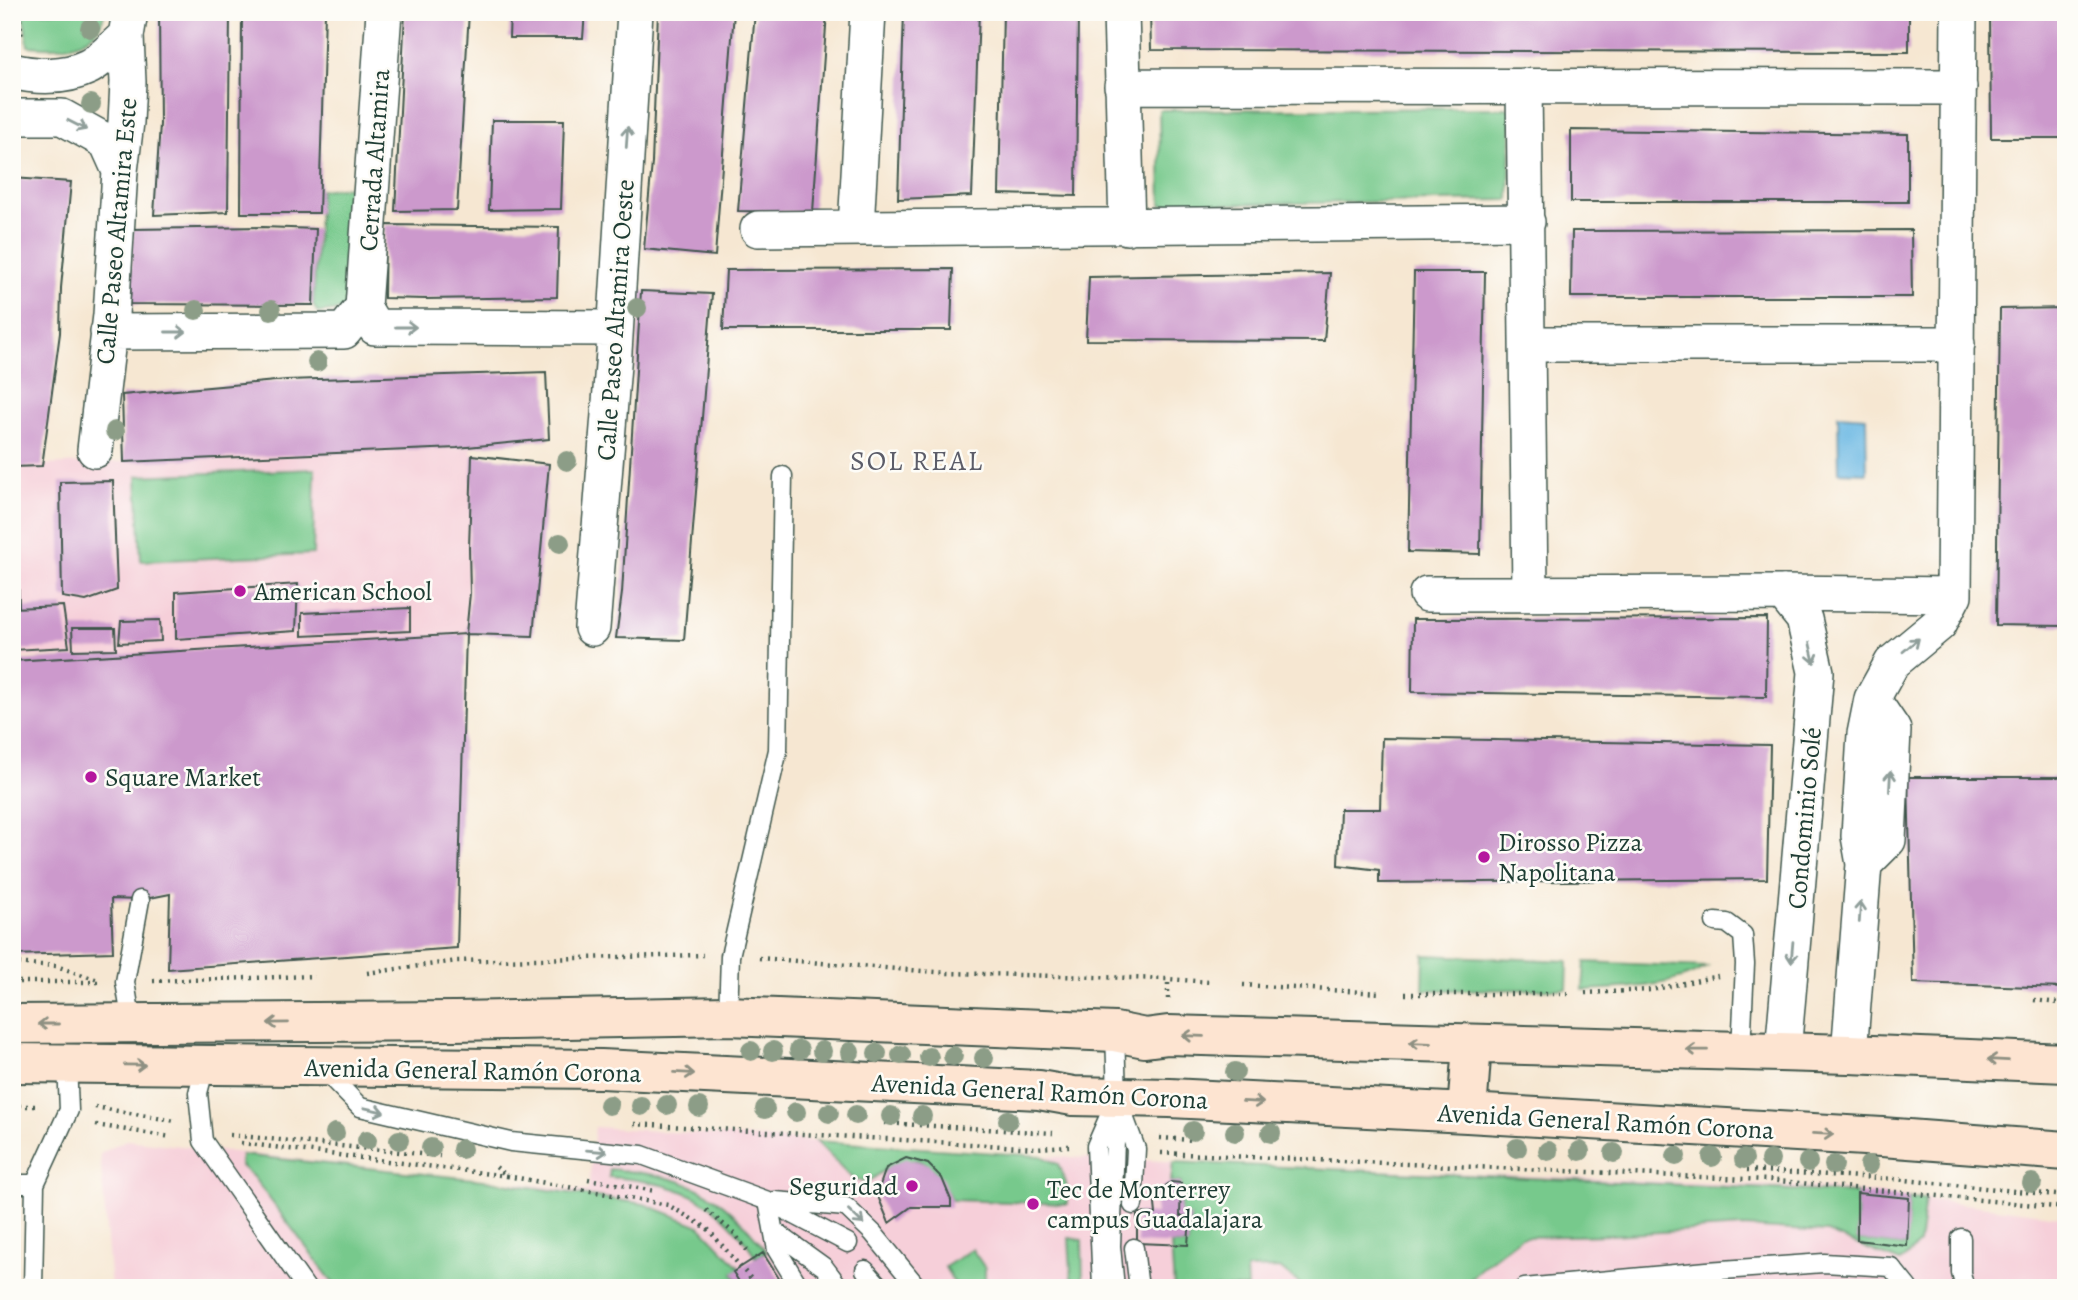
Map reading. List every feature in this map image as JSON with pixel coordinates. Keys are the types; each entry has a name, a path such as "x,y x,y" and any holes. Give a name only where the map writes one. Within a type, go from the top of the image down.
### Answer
{"main road":[{"name":"Avenida General Ramón Corona","path":"12,1024 728,1016 1115,1032 1145,1038 1168,1035 1849,1054 2066,1063"},
{"path":"1467,1113 1472,1044"},
{"name":"Avenida General Ramón Corona","path":"12,1063 601,1069 1039,1090 1073,1096 1170,1098 1467,1113 2066,1151"}],"street":[{"name":"Cerrada Altamira","path":"363,307 384,12"},
{"name":"Calle Paseo Altamira Oeste","path":"592,628 615,340 635,12"},
{"path":"856,228 868,12"},
{"path":"1121,12 1127,227"},
{"path":"1427,594 1954,595 1959,12"},
{"path":"17,60 31,75 60,74 88,67 128,24"},
{"name":"Calle Paseo Altamira Este","path":"95,450 111,315 128,82 128,24"},
{"path":"1122,86 1959,87"},
{"path":"1524,86 1530,593"},
{"path":"12,117 62,117 107,142 120,171"},
{"path":"758,229 1527,222"},
{"path":"108,332 344,331 363,307 375,327 615,340"},
{"path":"1529,344 1957,344"},
{"name":"Condominio Solé","path":"1783,593 1804,619 1816,671 1783,1052"},
{"name":"Condominio Solé","path":"1849,1054 1870,847 1865,734 1872,699 1892,663 1939,624 1954,595"},
{"path":"1803,833 1870,847"}],"lane":[{"path":"728,1016 730,956 778,750 783,476"},
{"path":"132,1024 125,982 140,900"},
{"path":"1715,922 1727,923 1743,935 1745,964 1741,1051"},
{"path":"1115,1032 1117,1098 1111,1246 1115,1288"},
{"path":"33,1288 35,1184 69,1110 67,1064"},
{"path":"205,1066 198,1093 201,1132 212,1155 306,1288"},
{"path":"322,1068 360,1107 511,1142 642,1155 768,1201 848,1243"},
{"path":"1102,1288 1096,1146 1117,1098"},
{"path":"1117,1098 1136,1149 1133,1205"},
{"path":"12,1184 35,1184"},
{"path":"768,1201 777,1250 800,1288"},
{"path":"768,1201 846,1207 878,1239 918,1288"},
{"path":"774,1231 824,1268 840,1288"},
{"path":"1961,1238 1961,1273 1965,1288"},
{"path":"1089,1242 1092,1288"},
{"path":"1134,1248 1139,1288"},
{"path":"1524,1288 1824,1263 1891,1267 1908,1288"},
{"path":"865,1270 881,1288"}],"path":[{"path":"17,60 19,12"},
{"path":"367,973 457,961 703,955"},
{"path":"759,958 948,973 1210,982"},
{"path":"12,963 55,966 102,982 12,982"},
{"path":"148,982 314,976"},
{"path":"1585,993 1651,990 1718,976"},
{"path":"1243,985 1380,993"},
{"path":"1405,994 1570,994"},
{"path":"2034,1000 2066,1004"},
{"path":"12,1106 37,1106"},
{"path":"69,1110 97,1107 179,1122 193,1132 293,1139 451,1157"},
{"path":"873,1122 1101,1136"},
{"path":"96,1125 171,1137"},
{"path":"1130,1137 1204,1140"},
{"path":"491,1162 504,1164"},
{"path":"1745,1170 1894,1179 2066,1196"},
{"path":"507,1176 668,1205 707,1227 759,1288"},
{"path":"582,1178 659,1191"},
{"path":"695,1205 708,1211 734,1233 751,1255"}],"shaded area":[{"name":"American School","path":"472,448 466,634 168,653 12,658 12,466"},
{"name":"Tec de Monterrey campus Guadalajara","path":"595,1127 1041,1156 1828,1188 2066,1217 2066,1288 111,1288 100,1154 126,1140 588,1191"}],"green space":[{"path":"23,12 105,12 93,34 84,40 63,47 52,47 28,46"},
{"path":"1512,108 1509,200 1161,205 1159,110"},
{"path":"349,187 347,307 318,313 313,305 320,190"},
{"path":"315,469 313,554 141,561 137,476"},
{"path":"1424,955 1568,961 1567,989 1423,990"},
{"path":"1585,962 1707,967 1663,983 1583,990"},
{"path":"816,1141 1041,1156 1058,1164 1066,1183 1068,1204 951,1200 934,1171 925,1163 916,1160 894,1165 867,1183 853,1179"},
{"path":"241,1155 483,1180 644,1204 700,1226 740,1268 733,1273 743,1288 337,1288 253,1177 240,1165"},
{"path":"1173,1162 1857,1193 1857,1240 1906,1246 1909,1198 1925,1199 1919,1244 1900,1262 1827,1232 1743,1227 1521,1237 1482,1267 1462,1288 1305,1288 1280,1268 1246,1269 1247,1288 1174,1288 1171,1244 1188,1245 1190,1217 1180,1216 1181,1183 1171,1182"},
{"path":"610,1169 661,1176 699,1190 733,1213 767,1252 756,1257 726,1220 694,1196 656,1183 609,1177"},
{"path":"1069,1238 1082,1240 1083,1288 1072,1288"},
{"path":"972,1249 985,1268 985,1288 957,1288 945,1267"}],"water":[{"path":"1838,415 1866,417 1867,473 1839,472"}],"building":[{"path":"159,12 230,12 228,212 154,215 160,124"},
{"path":"242,12 325,12 319,213 241,213"},
{"path":"405,12 469,12 457,210 395,211"},
{"path":"510,12 585,12 583,38 509,38"},
{"path":"658,12 734,12 715,256 644,249 652,163"},
{"path":"755,12 827,12 813,212 738,211"},
{"path":"904,12 979,12 972,196 898,199"},
{"path":"1003,12 1078,12 1076,196 999,194"},
{"path":"1150,12 1909,12 1909,52 1151,50"},
{"path":"1990,12 2065,12 2065,138 1991,138"},
{"path":"492,120 564,120 561,209 489,210"},
{"path":"1571,130 1908,134 1908,202 1571,202"},
{"path":"12,178 71,182 61,288 60,333 42,466 12,467"},
{"path":"385,225 559,227 557,297 384,298"},
{"path":"133,229 316,229 313,305 130,304"},
{"path":"1911,230 1912,297 1571,297 1572,231"},
{"path":"953,269 951,330 723,330 726,270"},
{"path":"1414,272 1485,272 1480,554 1408,552"},
{"path":"1330,273 1324,341 1086,340 1089,277"},
{"path":"641,291 712,294 684,640 616,638 622,593"},
{"path":"2066,308 2066,626 1996,625 2000,309"},
{"path":"546,372 549,439 457,448 124,462 122,395 286,380"},
{"path":"472,455 549,464 533,636 466,634 470,593"},
{"path":"113,481 117,590 86,601 62,597 60,482"},
{"path":"12,484 16,484 19,606 12,606"},
{"path":"298,584 296,631 176,639 176,592"},
{"path":"63,606 69,647 12,650 12,608"},
{"path":"410,608 410,631 302,636 302,613"},
{"path":"1767,618 1766,697 1412,692 1413,619"},
{"path":"160,620 161,641 119,643 121,621"},
{"path":"72,628 115,628 116,649 73,650"},
{"path":"466,634 457,948 168,969 170,894 140,900 111,899 113,952 12,955 12,661"},
{"path":"1382,738 1770,745 1767,879 1379,883 1379,870 1338,865 1340,809 1380,809"},
{"path":"1908,777 2066,777 2066,988 1913,983"},
{"name":"Seguridad","path":"906,1158 928,1164 942,1178 951,1207 911,1207 889,1223 877,1194 886,1168"},
{"path":"1171,1182 1181,1183 1180,1216 1190,1216 1188,1245 1137,1243 1137,1213 1156,1214 1154,1194"},
{"path":"1857,1193 1909,1198 1907,1246 1857,1240"},
{"path":"763,1253 785,1288 743,1288 733,1272"}],"place":[{"name":"American School","path":"240,591"},
{"name":"Square Market","path":"91,777"},
{"name":"Dirosso Pizza Napolitana","path":"1484,857"},
{"name":"Seguridad","path":"912,1186"},
{"name":"Tec de Monterrey campus Guadalajara","path":"1033,1204"}],"district":[{"name":"SOL REAL","path":"917,460"}]}
